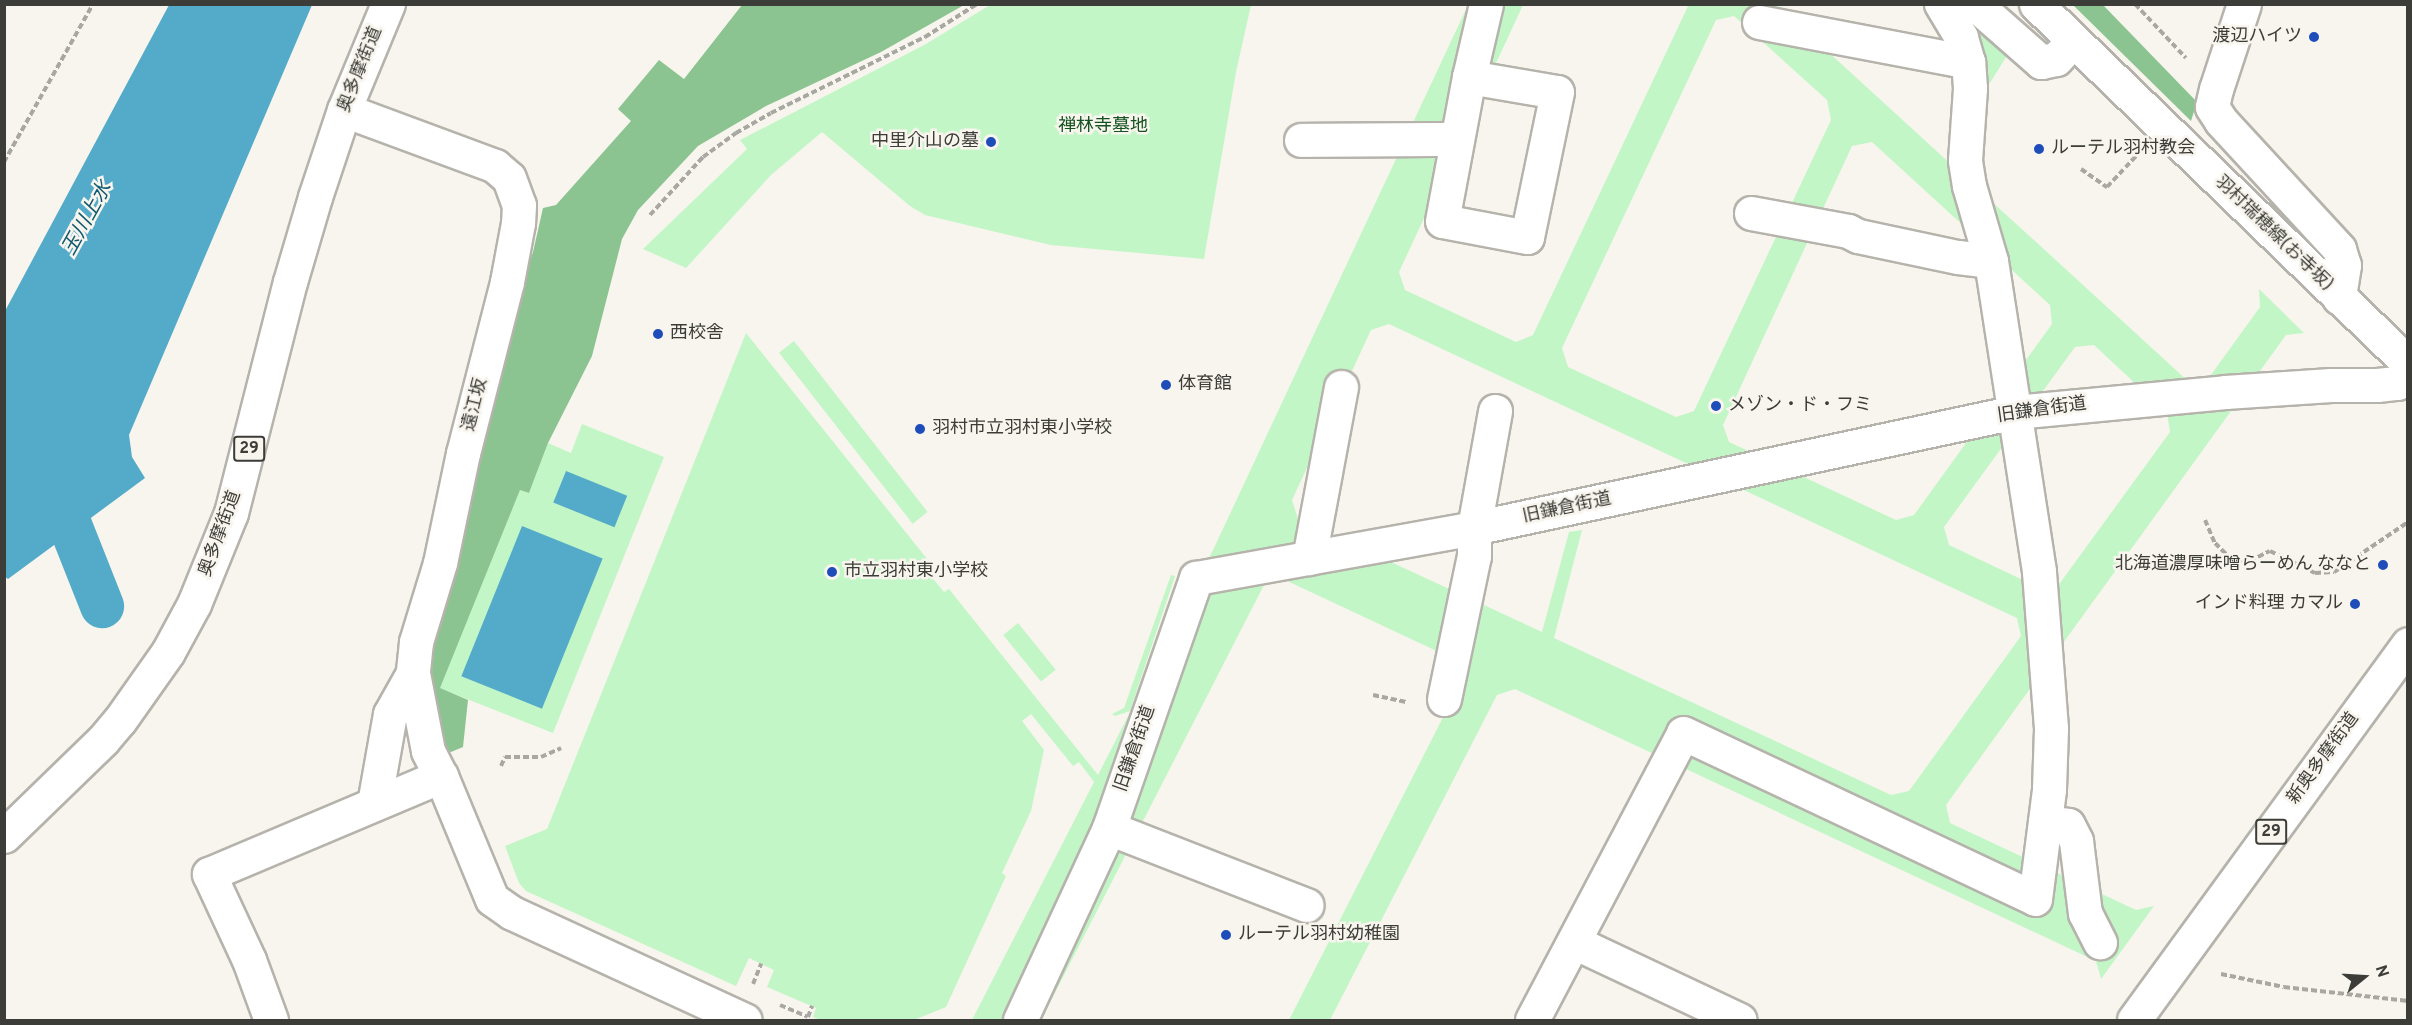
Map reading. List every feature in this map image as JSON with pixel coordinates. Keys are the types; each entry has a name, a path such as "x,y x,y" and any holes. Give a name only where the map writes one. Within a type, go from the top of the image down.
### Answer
{"street":[{"name":"奥多摩街道","path":"4,836 103,740 120,720 168,652 194,604 231,513 290,282 315,196 344,110 388,4"},
{"path":"1469,77 1557,92 1527,237 1442,221 1469,77 1485,4"},
{"path":"1532,1020 1683,733 2035,899 2051,749 2049,687 2039,571 1991,261 1971,194 1965,159 1970,88 1968,62 1961,37 1941,4"},
{"path":"1975,4 2042,62 2056,59 2073,41"},
{"name":"羽村瑞穂線(お寺坂)","path":"2036,4 2408,363"},
{"path":"2244,4 2212,107 2221,121 2339,249 2344,265 2340,298"},
{"path":"1759,22 1968,62"},
{"name":"遠江坂","path":"344,110 495,166 509,178 519,205 518,224 507,282 464,453 440,563 416,642 413,673 390,714 374,804"},
{"path":"1301,140 1457,139"},
{"path":"1751,213 1991,261"},
{"name":"旧鎌倉街道","path":"1020,1020 1109,828 1196,579 1474,528 2015,412 2236,391 2387,384 2408,379"},
{"path":"1309,558 1341,387"},
{"path":"1444,699 1474,556 1474,528 1495,411"},
{"name":"新奥多摩街道","path":"2134,1020 2408,644"},
{"path":"413,673 428,752 441,776 492,899 512,913 711,1013 745,1020"},
{"path":"271,1020 249,960 209,874 441,776"},
{"path":"2045,822 2068,825 2076,841 2085,913 2100,942"},
{"path":"1109,828 1306,905"},
{"path":"1575,942 1740,1020"}],"path":[{"path":"4,162 93,4"},
{"path":"650,215 703,157 736,133 771,113 924,37 977,4"},
{"path":"2135,4 2216,89"},
{"path":"2081,169 2107,187 2138,153"},
{"path":"2205,519 2216,543 2232,560 2250,561 2270,551 2315,573 2334,572 2408,522"},
{"path":"505,757 541,757 561,748"},
{"path":"505,757 511,762"},
{"path":"501,766 505,757"},
{"path":"2221,974 2284,987 2408,1001"},
{"path":"771,1001 807,1017 812,1006"}],"green space":[{"path":"1689,4 1777,5 2189,382 2208,379 2260,307 2259,289 2304,333 2286,335 1946,805 1950,823 2136,910 2154,906 2101,979 2096,961 1515,689 1497,695 1330,1020 1289,1020 1463,678 1458,661 1283,579 1264,585 1041,1020 972,1020 1094,782 1079,762 1073,766 1031,714 1022,721 1044,750 1031,811 1002,873 1006,876 946,1007 914,1020 821,1020 813,1017 816,1008 767,987 774,970 749,958 736,986 526,891 519,883 505,846 547,829 746,333 936,570 930,575 944,592 949,589 1098,775 1214,548 1468,5 1523,5 1399,272 1405,290 1516,342 1533,335","holes":["1734,16 1827,100 1831,120 1694,411 1676,417 1568,367 1562,348 1716,20","1872,142 2050,305 2052,324 1914,515 1896,520 1729,442 1723,425 1852,146","1389,324 2017,618 2021,636 1909,791 1891,795 1554,638 1582,530 1569,532 1542,632 1298,519 1292,500 1371,330","2094,345 2167,413 2170,432 2060,583 2042,589 1949,545 1944,527 2075,347"]},
{"path":"742,5 964,5 881,52 766,106 698,146 638,210 622,239 592,356 548,443 529,493 520,490 440,688 468,700 463,747 451,752 441,747 427,658 514,306 533,252 543,208 556,205 631,121 618,109 659,60 684,79"},
{"name":"禅林寺墓地","path":"990,5 1251,5 1236,72 1204,259 1051,245 925,215 910,206 822,132 771,175 686,268 643,249 747,149 740,140 926,44"},
{"path":"2073,5 2103,5 2197,102 2191,121"},
{"path":"1971,17 2011,49 1990,83 1978,79 1982,51"},
{"path":"794,341 928,512 913,524 779,353"},
{"path":"582,424 664,457 553,733 439,688 520,490 529,493 548,443 571,453"},
{"path":"1171,575 1175,576 1130,711 1115,716 1112,714 1124,708"},
{"path":"1018,623 1056,670 1041,682 1003,635"}],"water":[{"name":"玉川上水","path":"169,5 312,5 129,435 132,457 145,478 8,579 4,576 5,311"},
{"path":"566,471 627,496 614,527 553,503"},
{"path":"522,526 603,559 542,709 461,676"}],"waterway":[{"path":"51,477 102,606"}],"place":[{"name":"渡辺ハイツ","path":"2314,37"},
{"name":"中里介山の墓","path":"991,142"},
{"name":"ルーテル羽村教会","path":"2039,149"},
{"name":"西校舎","path":"658,334"},
{"name":"体育館","path":"1166,385"},
{"name":"メゾン・ド・フミ","path":"1716,406"},
{"name":"羽村市立羽村東小学校","path":"920,429"},
{"name":"北海道濃厚味噌らーめん ななと","path":"2383,565"},
{"name":"市立羽村東小学校","path":"832,572"},
{"name":"インド料理 カマル","path":"2355,604"},
{"name":"ルーテル羽村幼稚園","path":"1226,935"}]}
